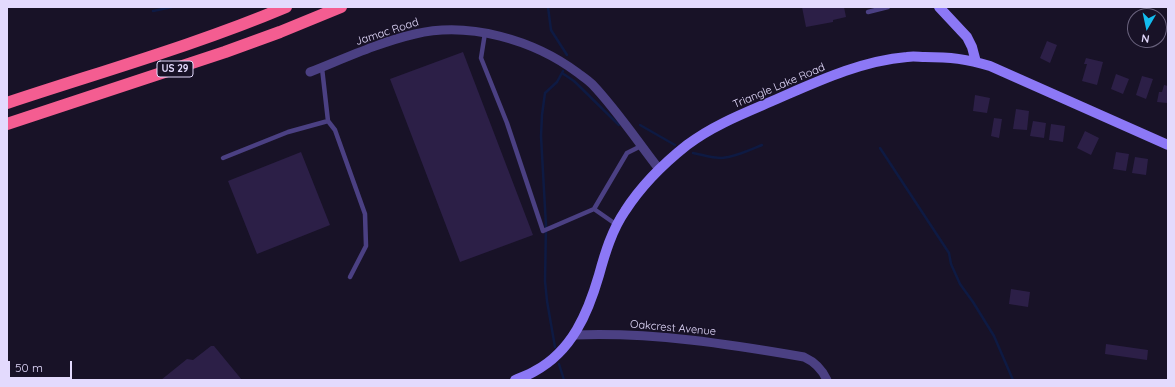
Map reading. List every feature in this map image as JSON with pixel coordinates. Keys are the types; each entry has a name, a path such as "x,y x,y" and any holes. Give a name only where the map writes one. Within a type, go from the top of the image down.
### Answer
{"highway":[{"name":"US 29","path":"7,103 168,51 286,7"},
{"name":"US 29","path":"7,124 225,52 340,7"}],"street":[{"path":"939,7 967,38 972,47 976,62"},
{"name":"Jamac Road","path":"310,72 415,33 442,30 468,31 485,33 520,42 547,53 568,65 591,83 659,170"},
{"name":"Triangle Lake Road","path":"515,380 536,371 555,357 575,335 596,288 612,234 624,212 659,170 688,145 712,129 793,92 846,71 907,57 948,57 976,62 990,66 1168,144"},
{"name":"Oakcrest Avenue","path":"575,335 600,334 678,338 804,357 811,360 818,366 827,380"}],"lane":[{"path":"868,12 888,7"},
{"path":"485,33 481,58 507,123 543,230 594,209 627,153 641,146"},
{"path":"322,68 328,121 335,130 366,214 366,246 350,277"},
{"path":"223,158 288,132 328,121"},
{"path":"594,209 617,225"}],"building":[{"path":"802,7 844,7 846,17 833,20 833,22 806,27"},
{"path":"1047,41 1057,45 1050,63 1040,58"},
{"path":"463,52 533,235 460,262 390,79"},
{"path":"1086,58 1103,62 1097,85 1082,81 1087,64 1084,64"},
{"path":"1116,74 1129,79 1123,94 1111,89"},
{"path":"1142,76 1153,79 1146,99 1136,95"},
{"path":"1164,85 1168,86 1167,103 1157,102 1159,92 1162,92"},
{"path":"975,95 990,98 987,113 973,111"},
{"path":"1016,109 1029,111 1027,130 1013,129"},
{"path":"994,118 1002,119 999,138 991,136"},
{"path":"1033,121 1046,123 1044,138 1030,136"},
{"path":"1051,124 1065,126 1063,142 1049,140"},
{"path":"1085,131 1099,138 1091,155 1077,148"},
{"path":"301,152 330,225 257,254 228,181"},
{"path":"1116,152 1129,154 1126,171 1113,169"},
{"path":"1135,157 1148,159 1146,175 1132,173"},
{"path":"1011,289 1030,292 1028,307 1009,304"},
{"path":"1106,344 1148,350 1147,360 1105,354"},
{"path":"211,346 214,346 242,380 161,380 187,359 193,360"}],"waterway":[{"path":"153,11 172,7"},
{"path":"548,7 551,30 567,55"},
{"path":"555,347 545,281 546,226 541,136 545,93 557,82 563,71"},
{"path":"562,73 574,81 619,125"},
{"path":"640,125 675,145"},
{"path":"693,153 722,158 737,155 762,145"},
{"path":"880,148 949,253 951,264 960,284 994,336 1013,380"},
{"path":"559,364 564,380"}]}
